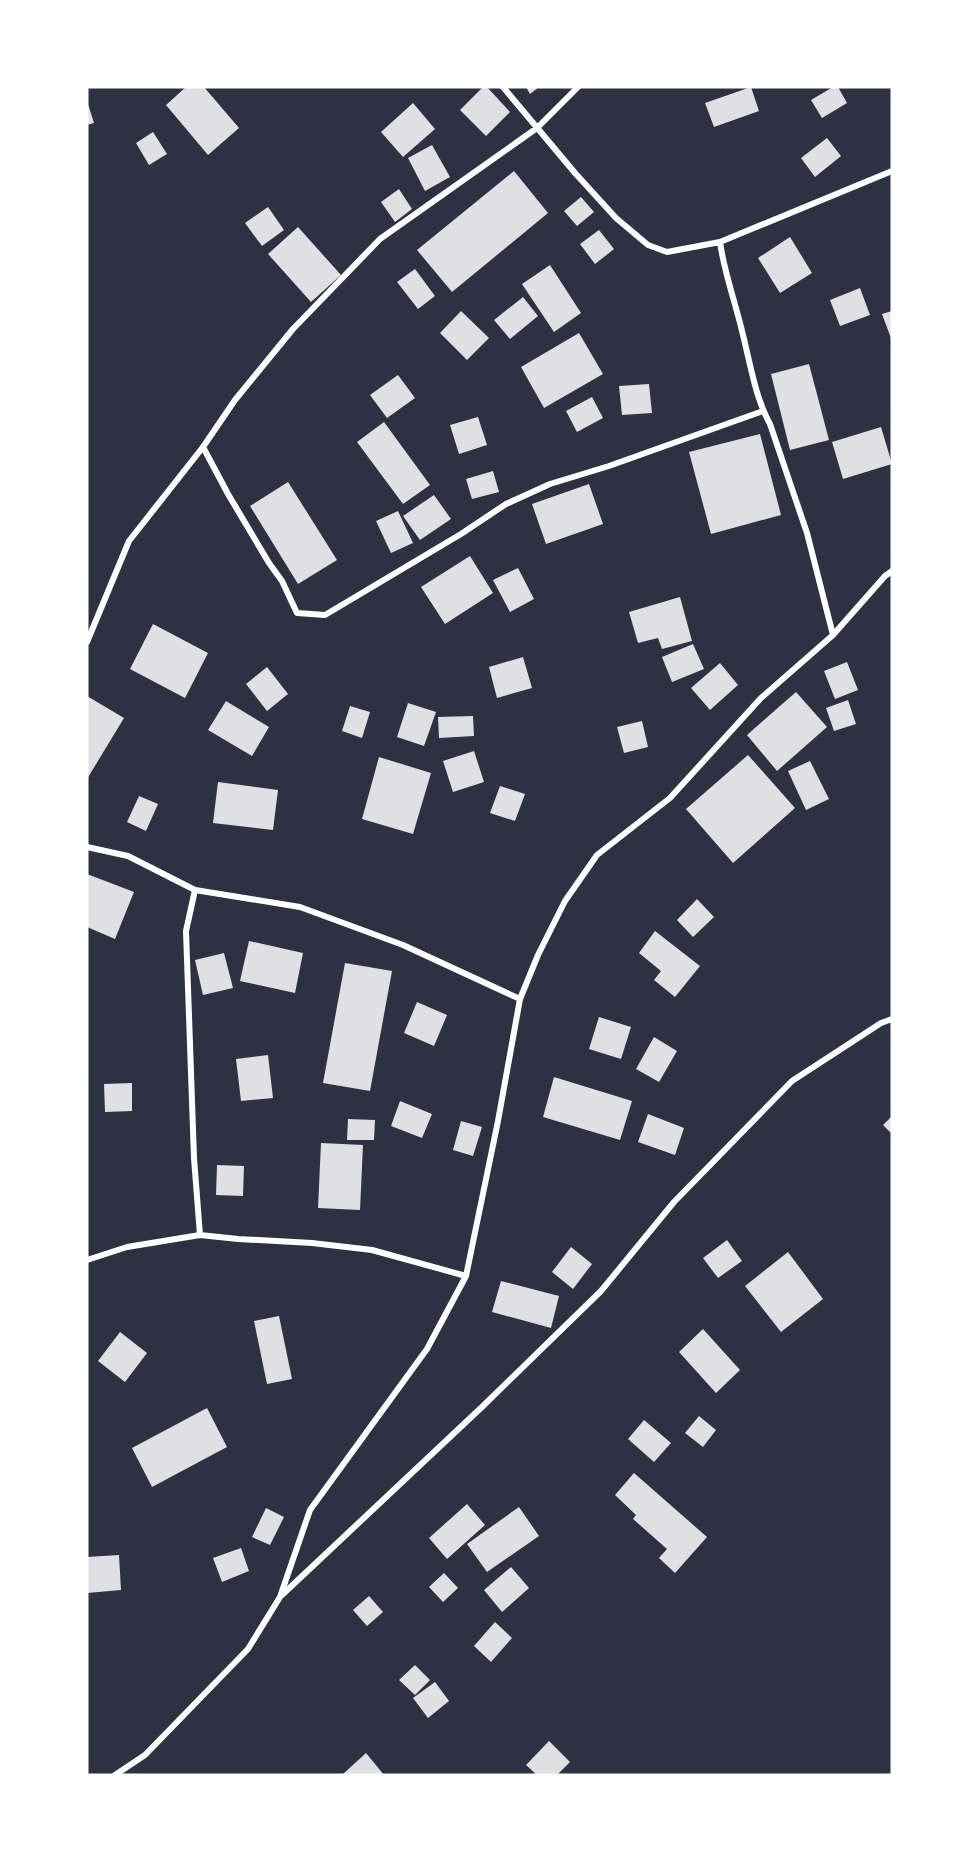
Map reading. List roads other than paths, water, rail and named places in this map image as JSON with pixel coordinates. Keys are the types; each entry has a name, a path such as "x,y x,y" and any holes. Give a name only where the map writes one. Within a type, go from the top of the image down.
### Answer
{"street":[{"path":"503,87 616,218 648,245 667,252 720,242 892,171"},
{"path":"87,642 129,541 203,447 235,400 293,329 380,239 537,128 578,87"},
{"path":"720,242 723,265 763,411 770,424 807,533 833,635"},
{"path":"203,447 228,494 282,581 297,613 325,615 461,534 506,504 550,484 609,466 763,411"},
{"path":"115,1775 145,1755 248,1649 280,1597 310,1510 427,1349 466,1276 498,1121 519,999 565,901 597,855 670,798 762,698 833,635 892,571"},
{"path":"87,847 128,856 195,890 300,907 403,945 519,999"},
{"path":"195,890 186,931 194,1158 200,1235"},
{"path":"280,1597 483,1406 601,1291 674,1202 792,1081 881,1023 892,1019"},
{"path":"87,1260 127,1247 200,1235 372,1250 466,1276"}]}
